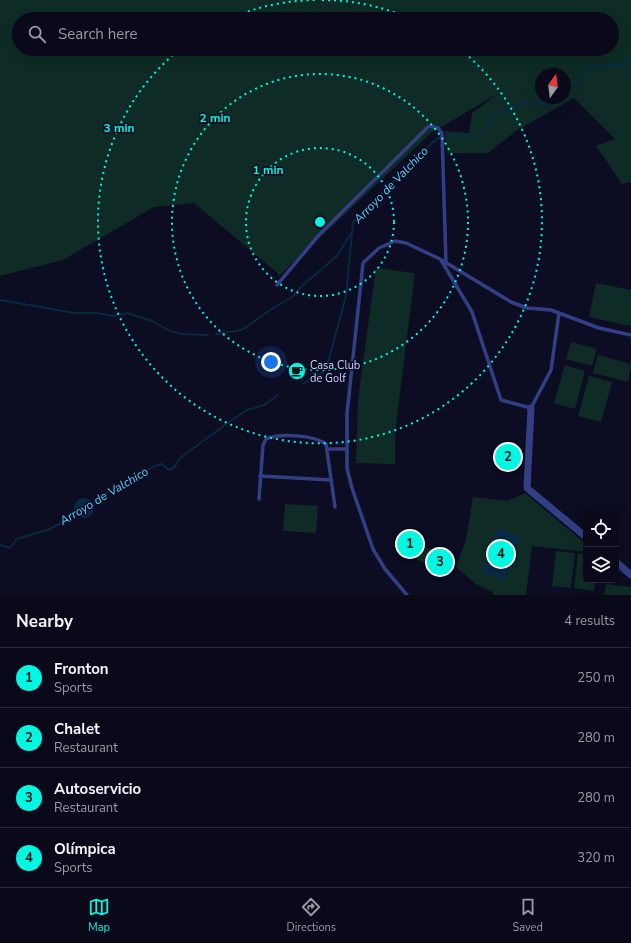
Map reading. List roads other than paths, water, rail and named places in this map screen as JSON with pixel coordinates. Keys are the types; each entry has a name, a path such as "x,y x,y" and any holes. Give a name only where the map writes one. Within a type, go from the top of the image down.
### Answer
{"street":[{"path":"530,408 527,488 583,535"},
{"path":"619,564 631,574"}],"lane":[{"path":"277,285 319,235 429,126 438,128 442,133 446,263"},
{"path":"407,595 385,569 373,549 352,488 347,468 347,414 363,263 379,248 395,241 406,243 440,259 511,302 527,308 559,313 599,328 631,334"},
{"path":"440,259 472,312 501,400 530,408 551,370 559,313"},
{"path":"259,499 263,445 266,440 271,437 298,437 316,439 326,444 336,507"},
{"path":"327,449 347,449"},
{"path":"260,476 331,480"}],"water":[{"path":"84,498 91,501 94,508 91,515 84,518 77,515 74,508 77,501"},
{"path":"498,528 520,537 504,580 482,572"}],"waterway":[{"name":"Arroyo de Valchico","path":"571,87 583,73 600,66 618,66 631,59"},
{"name":"Arroyo de Valchico","path":"303,384 326,370 346,296 353,222 436,139 449,135 477,138 496,115 524,103 535,104"},
{"name":"Arroyo de Valchico","path":"538,104 552,104"},
{"path":"216,334 242,330 270,310 292,297 303,285 337,256 351,233"},
{"path":"0,300 75,313 97,313 112,316 127,313 152,321 170,331 183,334 208,335"},
{"name":"Arroyo de Valchico","path":"92,505 106,494 155,466 162,464 169,470 174,468 180,458 236,417 247,410 264,405 278,395"},
{"name":"Arroyo de Valchico","path":"0,545 10,548 17,539 50,529 78,514"}],"place":[{"name":"Casa Club de Golf","path":"297,371"},
{"name":"Chalet","path":"508,457"},
{"name":"Fronton","path":"410,544"},
{"name":"Olímpica","path":"501,554"},
{"name":"Autoservicio","path":"440,562"}]}
